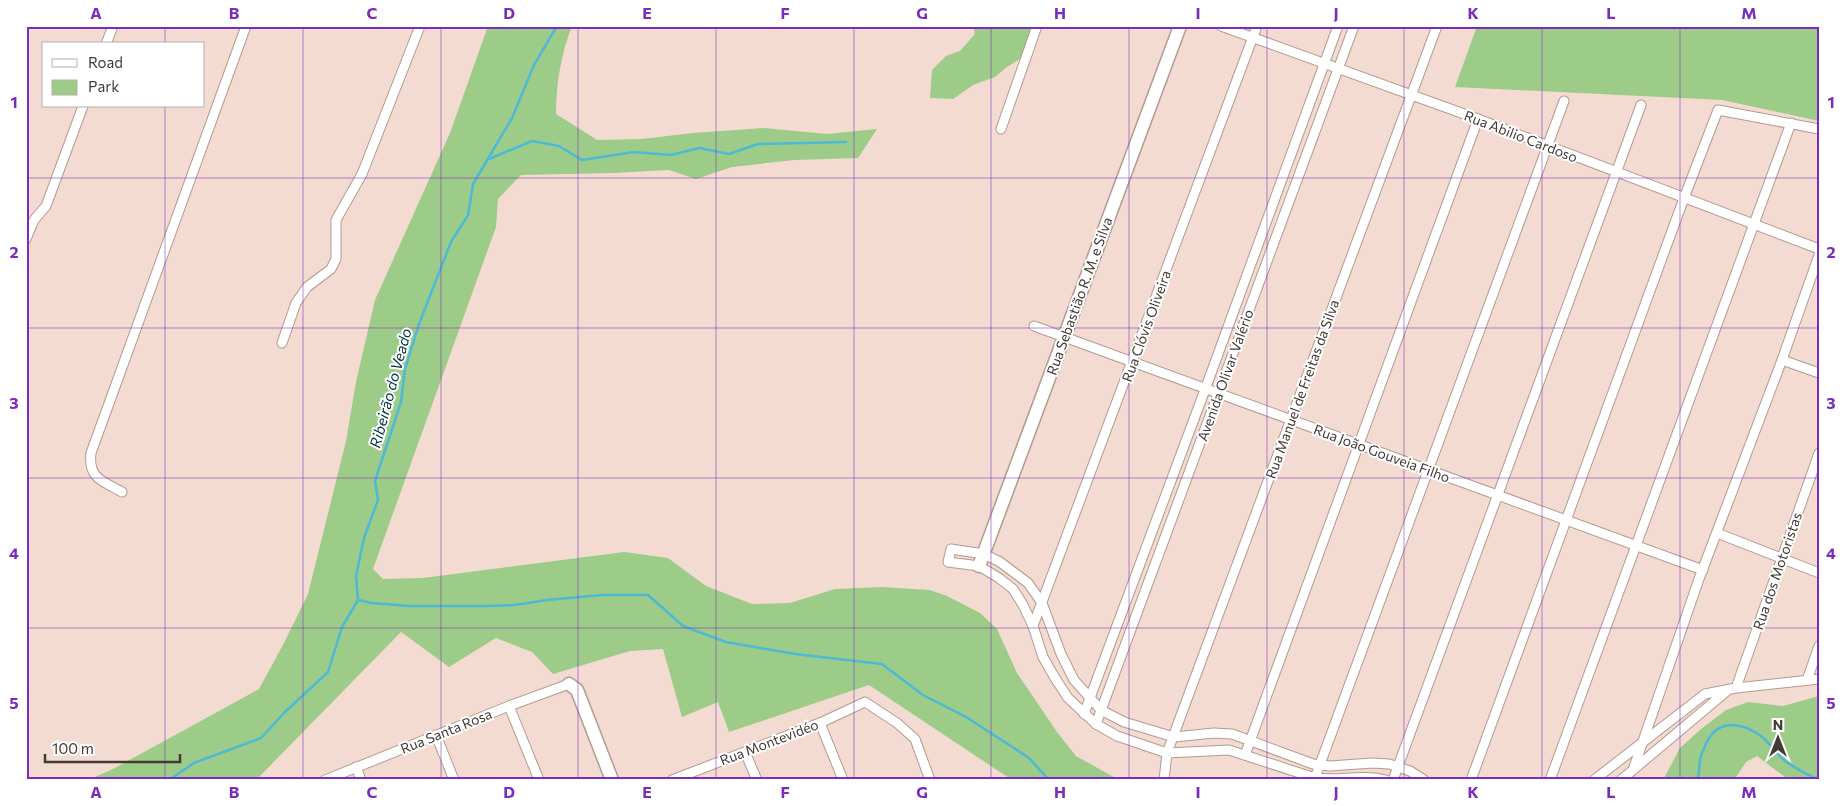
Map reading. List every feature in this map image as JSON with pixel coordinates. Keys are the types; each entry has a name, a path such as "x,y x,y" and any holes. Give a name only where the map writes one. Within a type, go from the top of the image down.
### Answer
{"street":[{"path":"107,42 113,26"},
{"path":"122,492 91,471 91,453 246,26"},
{"path":"282,343 296,303 307,287 331,269 336,259 336,220 362,174 420,26"},
{"path":"1001,129 1037,26"},
{"name":"Rua Sebastião R. M. e Silva","path":"979,566 1180,26"},
{"name":"Rua Abilio Cardoso","path":"1221,26 1478,119 1819,248"},
{"name":"Rua Clóvis Oliveira","path":"1033,626 1257,26"},
{"path":"1084,714 1338,26"},
{"name":"Avenida Olivar Valério","path":"1096,724 1354,26"},
{"name":"Rua Manuel de Freitas da Silva","path":"1164,780 1168,753 1437,26"},
{"path":"1315,778 1564,101"},
{"path":"1393,780 1641,105"},
{"path":"26,239 34,220 46,206 82,108"},
{"path":"1471,780 1718,110 1819,128"},
{"path":"1245,755 1478,119"},
{"path":"1550,780 1791,123"},
{"path":"1634,770 1642,742 1703,570 1782,360 1819,255"},
{"name":"Rua João Gouveia Filho","path":"1034,326 1206,387 1291,420 1703,570"},
{"path":"1782,360 1819,373"},
{"name":"Rua dos Motoristas","path":"1732,689 1819,453"},
{"path":"1717,533 1819,572"},
{"path":"1386,780 1372,778 1333,780 1315,778 1222,749 1168,753 1124,739 1096,724 1068,698 1043,657 1033,626 1013,589 1000,578 979,566 948,562 951,549 984,554 1000,562 1028,583 1042,603 1065,663 1074,680 1101,710 1124,722 1174,737 1223,733 1238,736 1305,762 1319,765 1338,766 1372,763 1397,766 1410,771 1424,780"},
{"path":"1806,680 1819,646"},
{"path":"1594,780 1705,694 1819,679"},
{"path":"569,684 577,690 612,780"},
{"name":"Rua Santa Rosa","path":"325,780 569,684"},
{"path":"1621,780 1732,689"},
{"name":"Rua Montevidéo","path":"672,780 685,778 820,723 865,702 897,723 914,739 930,780"},
{"path":"509,706 539,780"},
{"path":"820,723 843,780"},
{"path":"436,735 454,780"},
{"path":"746,752 757,780"},
{"path":"356,767 361,780"}],"green space":[{"path":"488,26 572,26 560,69 556,114 597,140 642,139 764,128 827,134 877,129 858,158 794,160 732,167 696,179 669,170 521,175 498,199 496,227 373,569 383,579 423,578 624,552 668,558 706,586 752,604 790,603 835,589 882,587 930,590 947,596 980,613 997,629 1017,673 1057,732 1076,756 1119,780 1012,780 869,685 729,732 718,702 682,717 663,649 630,651 553,674 532,652 496,638 449,667 401,632 256,780 88,780 113,769 259,689 283,645 308,594 346,441 356,382 375,300 450,133"},
{"path":"973,26 1032,26 1020,59 995,77 973,85 953,99 930,98 932,70 946,56 960,51 975,34"},
{"path":"1477,26 1819,26 1819,121 1722,100 1455,87"},
{"path":"1819,696 1819,780 1789,780 1757,756 1746,762 1734,780 1663,780 1680,748 1726,710 1748,702 1783,706"}],"waterway":[{"name":"Ribeirão do Veado","path":"169,780 194,763 261,738 285,712 328,672 342,627 358,600 356,576 364,538 378,500 375,481 401,402 405,369 419,324 451,242 468,215 473,184 512,118 534,65 557,26"},
{"path":"489,159 532,141 559,146 582,160 634,152 671,155 699,148 729,154 758,144 846,142"},
{"path":"358,600 410,606 488,606 515,605 602,595 648,595 683,626 726,642 795,654 882,664 923,695 966,717 1029,758 1049,780"},
{"path":"1698,780 1700,757 1710,737 1715,731 1729,725 1737,725 1753,731 1761,736 1785,761 1819,780"}]}
